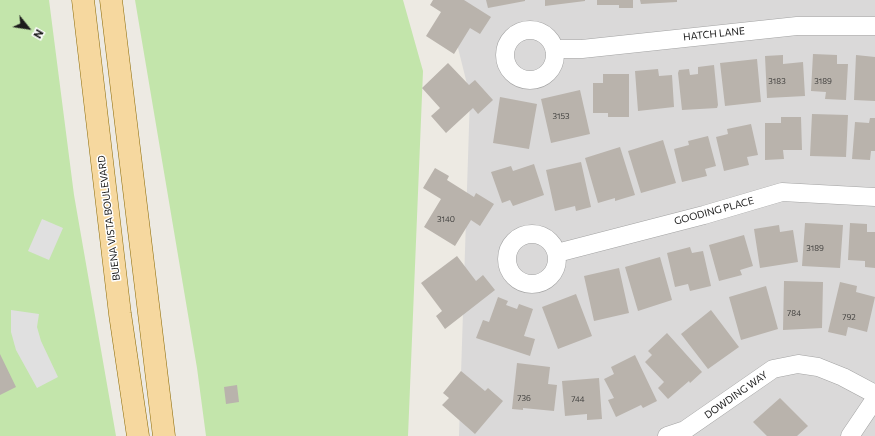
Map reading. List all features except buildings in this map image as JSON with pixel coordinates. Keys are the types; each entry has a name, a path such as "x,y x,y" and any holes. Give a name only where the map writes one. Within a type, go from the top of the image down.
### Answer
{"main road":[{"name":"BUENA VISTA BOULEVARD","path":"83,0 120,314 138,436"},
{"path":"111,0 164,436"}],"street":[{"name":"HATCH LANE","path":"554,49 582,49 797,26 875,26"},
{"name":"GOODING PLACE","path":"557,253 704,215 782,192 875,197"},
{"name":"DOWDING WAY","path":"667,436 685,430 773,369 798,364 818,367 843,377 875,394"},
{"path":"850,436 875,399"}],"shaded area":[{"path":"446,0 875,0 875,436 459,436 470,96"},
{"path":"42,219 63,228 49,260 28,251"},
{"path":"11,310 39,314 37,327 41,341 58,377 37,388 16,350 11,332"}],"green space":[{"path":"0,0 49,0 74,195 116,436 0,436"},
{"path":"135,0 403,0 423,71 408,436 206,436 197,368"}]}
